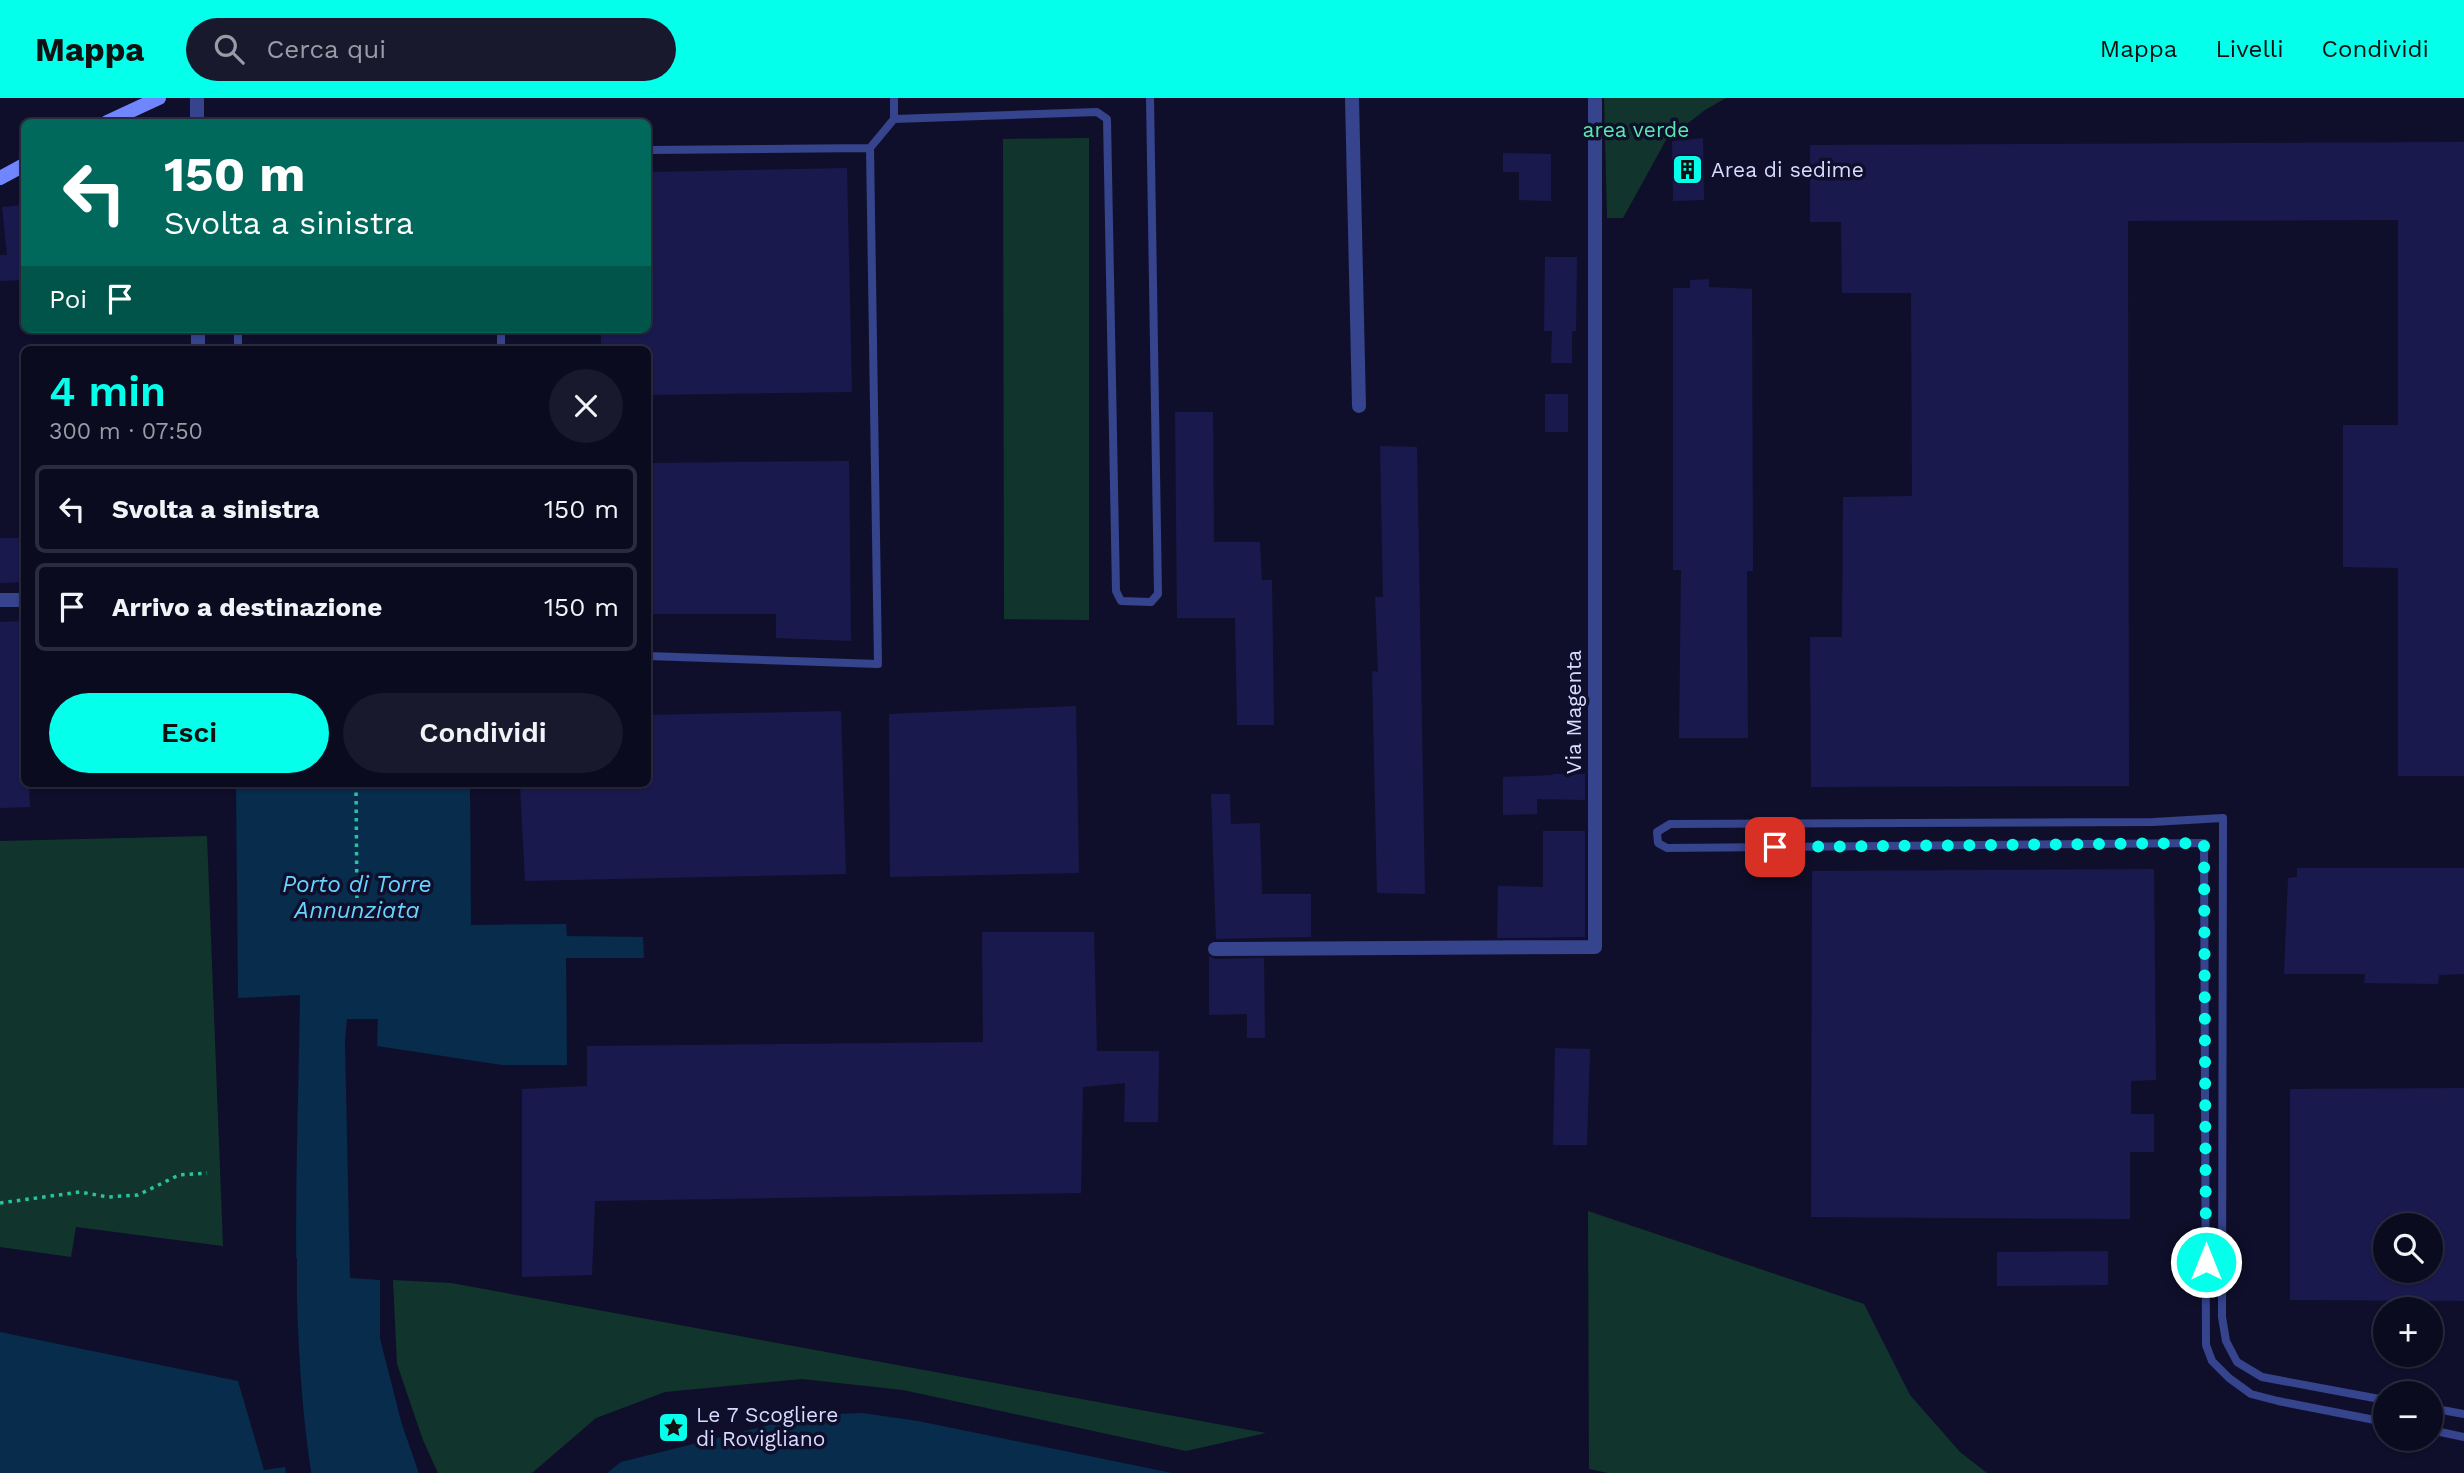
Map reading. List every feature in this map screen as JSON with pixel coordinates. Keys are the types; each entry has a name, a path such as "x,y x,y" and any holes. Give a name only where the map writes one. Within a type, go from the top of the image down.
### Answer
{"street":[{"path":"114,119 159,98"},
{"path":"197,98 197,119"},
{"path":"1352,98 1359,406"},
{"name":"Via Magenta","path":"1215,949 1595,947 1595,98"},
{"path":"0,178 21,167"},
{"path":"0,600 21,600"}],"lane":[{"path":"651,656 878,664 870,148 894,120 894,98"},
{"path":"894,120 1097,112 1107,119 1115,591 1121,601 1151,602 1158,594 1150,98"},
{"path":"651,150 870,148"},
{"path":"2373,1397 2262,1377 2237,1362 2226,1340 2222,1317 2223,818 2153,822 1670,824 1657,832 1658,843 1667,848 2204,843 2206,1345 2212,1361 2220,1370 2251,1394 2373,1420"},
{"path":"2443,1410 2464,1414"},
{"path":"2443,1433 2464,1437"}],"path":[{"path":"356,787 357,909"},
{"path":"0,1203 80,1192 108,1198 138,1195 180,1175 207,1173"}],"green space":[{"name":"area verde","path":"1604,98 1726,98 1705,110 1666,140 1623,218 1607,218"},
{"path":"1089,138 1089,620 1004,619 1003,139"},
{"path":"207,836 223,1246 76,1227 71,1257 0,1247 0,841"},
{"path":"1588,1211 1864,1304 1910,1395 1960,1452 1987,1473 1608,1473 1589,1469"},
{"path":"393,1280 451,1283 1266,1433 1186,1451 903,1390 802,1379 665,1392 596,1418 532,1473 438,1473 423,1440 397,1364"}],"water":[{"name":"Porto di Torre Annunziata","path":"236,787 470,787 471,925 566,924 567,936 643,937 644,958 566,958 567,1065 502,1065 377,1046 378,1019 347,1019 345,1042 350,1278 380,1280 380,1338 402,1424 419,1473 311,1473 299,1354 297,1295 300,995 238,998"},
{"path":"0,1332 238,1381 264,1470 285,1467 286,1473 0,1473"},
{"path":"862,1413 918,1421 1172,1473 607,1473 621,1462 809,1415"}],"pier":[{"path":"293,1258 297,1258 297,1334 302,1410 311,1473 308,1473 299,1410 293,1334"},
{"path":"380,1280 384,1280 384,1337 405,1423 422,1473 419,1473 402,1424 380,1338"}],"building":[{"name":"Area di sedime","path":"1703,138 1704,200 1673,201 1672,141"},
{"path":"2464,142 2464,776 2398,776 2398,568 2343,567 2343,425 2398,425 2398,220 2128,221 2129,786 1811,787 1810,637 1842,637 1843,497 1912,496 1911,293 1842,293 1841,222 1810,222 1810,145"},
{"path":"1503,153 1551,154 1551,201 1519,200 1519,172 1503,172"},
{"path":"847,168 852,392 651,395 651,346 601,346 601,333 651,333 651,172"},
{"path":"21,205 21,280 0,281 0,255 7,255 2,207"},
{"path":"1545,257 1577,257 1576,331 1572,331 1572,363 1551,363 1552,331 1544,331"},
{"path":"1709,279 1709,287 1752,289 1753,571 1747,571 1748,738 1679,738 1681,570 1673,570 1673,288 1690,288 1690,280"},
{"path":"1545,394 1568,394 1568,432 1545,432"},
{"path":"1175,412 1213,412 1214,542 1260,542 1262,580 1272,580 1274,725 1237,725 1235,618 1177,618"},
{"path":"1380,446 1417,447 1425,894 1377,893 1372,671 1378,672 1375,597 1383,597"},
{"path":"849,461 851,641 776,638 776,614 651,614 651,463"},
{"path":"0,538 21,538 21,582 0,583"},
{"path":"21,621 21,787 29,787 30,807 0,808 0,622"},
{"path":"1076,706 1079,873 890,877 889,714"},
{"path":"841,711 846,874 525,881 520,787 651,787 651,715"},
{"path":"1585,774 1585,800 1537,799 1537,814 1503,815 1503,777"},
{"path":"1211,794 1230,794 1231,824 1260,823 1262,894 1311,894 1311,937 1216,939"},
{"path":"1543,831 1585,831 1585,937 1497,938 1498,886 1543,887"},
{"path":"2297,868 2464,868 2464,974 2439,975 2438,984 2364,983 2365,974 2284,974 2288,878 2297,877"},
{"path":"2154,869 2156,1080 2131,1081 2131,1114 2154,1114 2154,1152 2130,1152 2130,1219 1811,1217 1812,871"},
{"path":"982,932 1094,932 1097,1051 1159,1051 1158,1122 1124,1122 1125,1083 1083,1087 1081,1193 595,1201 592,1275 522,1277 522,1089 587,1086 587,1046 983,1042"},
{"path":"1209,956 1215,959 1264,958 1265,1038 1247,1038 1247,1014 1209,1015"},
{"path":"1555,1048 1590,1049 1587,1145 1553,1145"},
{"path":"2464,1088 2464,1301 2443,1301 2443,1297 2373,1297 2373,1300 2290,1300 2290,1089"},
{"path":"2108,1251 2108,1285 1997,1286 1997,1252"}],"place":[{"name":"Area di sedime","path":"1688,170"},
{"name":"Le 7 Scogliere di Rovigliano","path":"673,1427"}],"route":[{"path":"1775,847 2204,843 2206,1262"}]}
